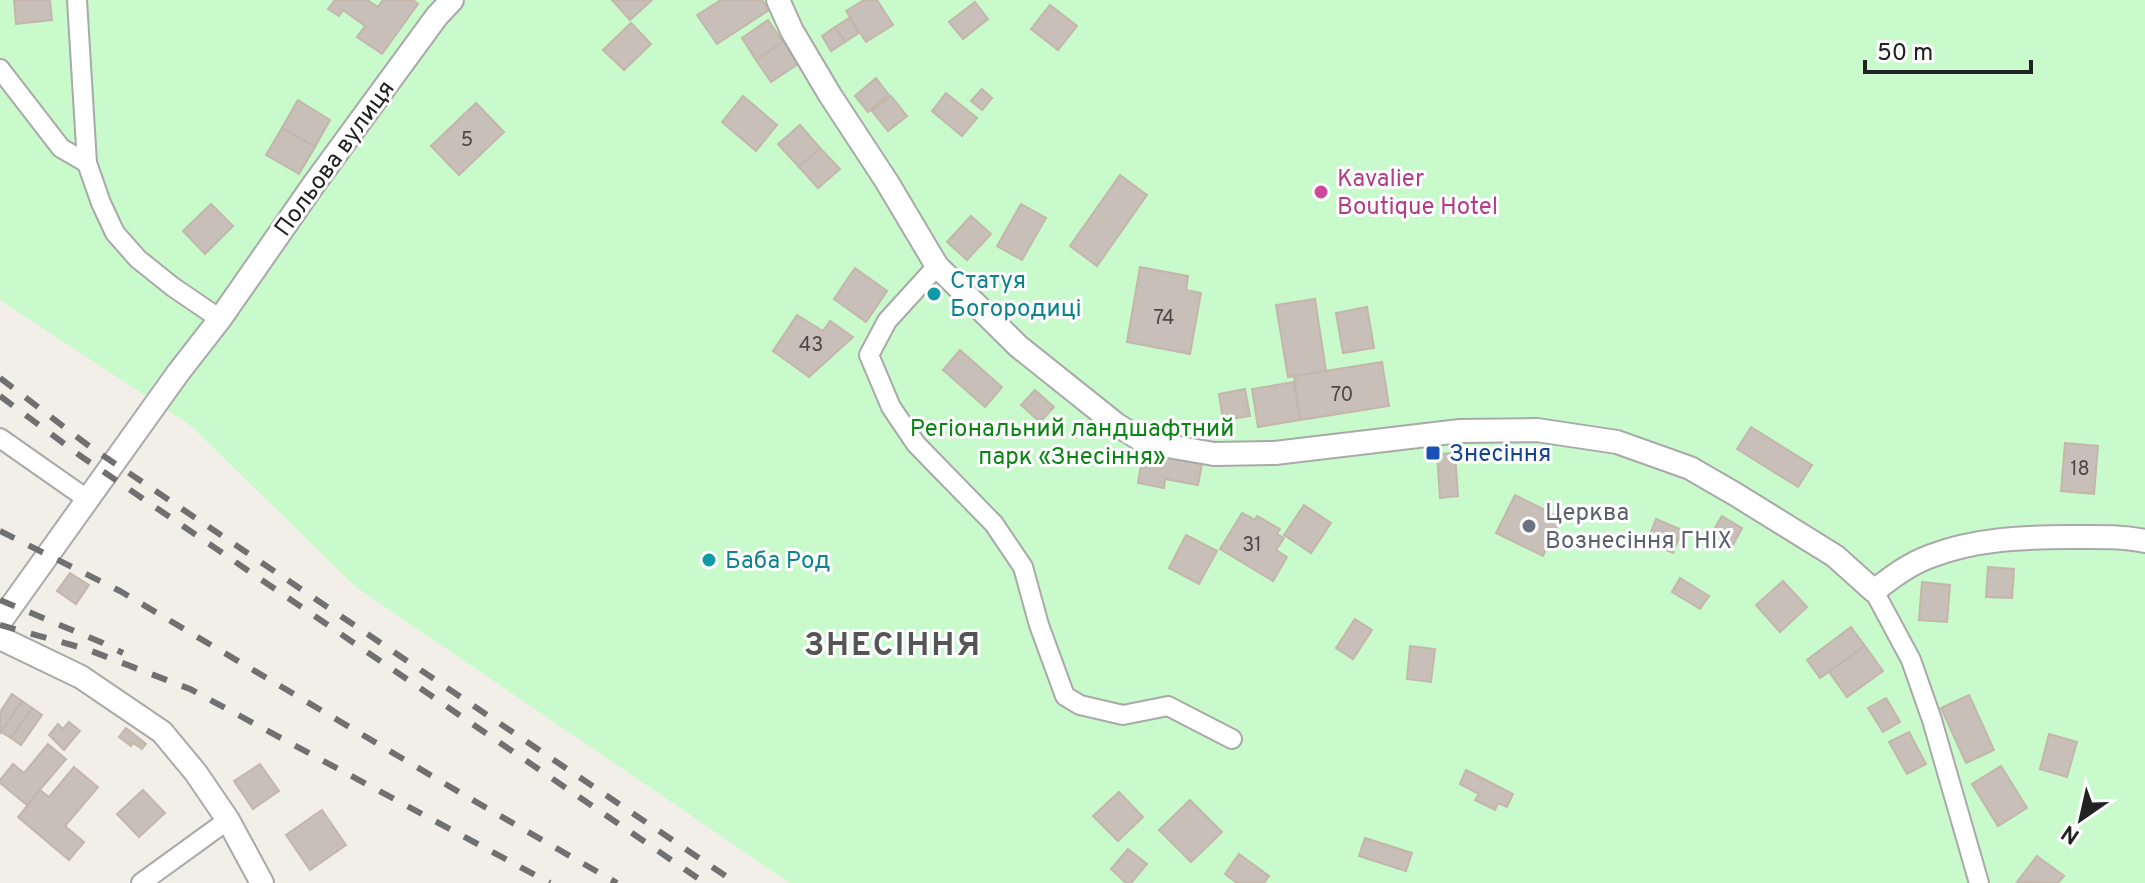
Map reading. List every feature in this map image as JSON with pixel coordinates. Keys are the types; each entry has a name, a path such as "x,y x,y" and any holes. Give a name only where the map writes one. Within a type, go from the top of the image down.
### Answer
{"street":[{"path":"77,0 87,163 101,203 115,233 138,259 220,319"},
{"name":"Польова вулиця","path":"0,622 322,173 452,0"},
{"path":"778,0 792,31 830,95 937,266 1018,346 1117,425 1145,442 1214,454 1245,455 1460,431 1537,430 1617,442 1690,468 1835,556 1874,591 1911,660 1932,720 1979,883"},
{"path":"0,69 61,148 87,163"},
{"path":"937,266 887,321 869,355 891,407 916,444 994,524 1023,567 1039,625 1065,696 1080,705 1123,715 1168,706 1232,739"},
{"path":"0,438 87,499"},
{"path":"1874,591 1900,570 1932,555 1983,542 2034,537 2124,537 2145,541"},
{"path":"0,638 81,677 162,732 196,773 228,820 262,883"},
{"path":"141,883 228,820"}],"green space":[{"name":"Регіональний ландшафтний парк «Знесіння»","path":"0,0 2145,0 2145,883 790,883 356,587 190,425 0,300"}],"building":[{"path":"14,0 50,0 52,20 16,24"},
{"path":"335,0 367,0 378,7 383,0 413,0 418,4 382,54 357,37 365,26 343,10 339,16 328,9"},
{"path":"612,0 652,0 630,20"},
{"path":"721,0 762,0 769,10 717,44 697,15"},
{"path":"864,0 877,0 893,25 866,42 846,11"},
{"path":"975,2 988,19 963,39 949,22"},
{"path":"1050,5 1077,26 1058,50 1031,29"},
{"path":"849,18 859,33 845,42 835,27"},
{"path":"768,20 783,42 756,60 742,38"},
{"path":"631,23 651,44 624,70 603,50"},
{"path":"835,27 845,42 831,51 822,36"},
{"path":"783,42 798,64 771,82 756,60"},
{"path":"876,78 889,95 868,112 855,96"},
{"path":"982,89 992,98 982,110 971,101"},
{"path":"946,93 977,118 962,136 932,111"},
{"path":"743,96 777,125 756,151 722,122"},
{"path":"891,96 907,116 888,131 872,111"},
{"path":"298,100 330,120 315,147 282,128"},
{"path":"476,103 504,132 459,175 431,146"},
{"path":"800,125 820,148 799,167 778,144"},
{"path":"282,128 315,147 299,174 266,155"},
{"path":"820,148 840,169 818,188 799,167"},
{"path":"1120,175 1147,195 1097,266 1070,246"},
{"path":"211,204 233,226 205,254 183,231"},
{"path":"1021,204 1046,218 1022,260 997,246"},
{"path":"971,216 991,234 967,260 947,242"},
{"path":"1140,267 1188,276 1186,290 1201,293 1190,354 1127,342"},
{"path":"855,268 887,291 866,322 834,299"},
{"path":"1315,299 1326,371 1288,377 1276,305"},
{"path":"1367,307 1374,348 1343,353 1336,313"},
{"path":"797,315 823,331 830,321 853,337 809,377 773,351"},
{"path":"960,350 1002,387 985,407 943,370"},
{"path":"1382,362 1389,406 1300,420 1294,376"},
{"path":"1294,382 1300,420 1258,427 1252,389"},
{"path":"1245,389 1250,416 1223,420 1219,394"},
{"path":"1035,390 1054,407 1040,422 1021,405"},
{"path":"1751,427 1812,465 1798,487 1737,449"},
{"path":"2065,443 2098,446 2094,494 2061,491"},
{"path":"1143,453 1202,464 1198,485 1165,479 1164,488 1138,483"},
{"path":"1455,453 1458,496 1440,498 1437,454"},
{"name":"Церква Вознесіння ГНІХ","path":"1515,495 1561,518 1543,556 1496,533"},
{"path":"1304,505 1331,523 1311,553 1284,535"},
{"path":"1242,513 1255,520 1257,516 1280,529 1277,534 1284,538 1276,550 1287,557 1273,581 1220,549"},
{"path":"1722,516 1742,528 1733,545 1712,533"},
{"path":"1656,519 1682,530 1673,553 1647,542"},
{"path":"1186,535 1217,551 1199,584 1169,568"},
{"path":"1988,567 2014,569 2012,598 1986,597"},
{"path":"70,573 89,585 76,604 57,591"},
{"path":"1680,578 1709,596 1700,609 1672,592"},
{"path":"1783,581 1807,607 1780,632 1756,605"},
{"path":"1922,582 1950,585 1947,622 1919,620"},
{"path":"1355,619 1372,630 1353,659 1336,648"},
{"path":"1851,627 1865,646 1820,678 1807,660"},
{"path":"1410,646 1435,649 1431,682 1407,679"},
{"path":"1865,646 1883,671 1847,697 1829,672"},
{"path":"12,694 22,701 1,732 0,712"},
{"path":"1969,695 1994,750 1966,763 1941,708"},
{"path":"1886,698 1900,722 1883,732 1868,708"},
{"path":"22,701 32,708 11,738 1,732"},
{"path":"32,708 42,715 21,745 11,738"},
{"path":"69,722 80,731 64,750 49,735 58,724 63,729"},
{"path":"126,728 146,744 142,749 133,743 131,746 119,737"},
{"path":"1909,732 1926,764 1907,774 1889,742"},
{"path":"2049,734 2077,742 2067,777 2040,769"},
{"path":"48,744 66,759 27,805 0,780 13,764 24,773"},
{"path":"260,764 279,791 253,809 234,781"},
{"path":"2001,766 2027,808 1998,826 1972,784"},
{"path":"74,767 98,787 65,826 84,842 69,860 18,817 40,790 49,797"},
{"path":"1466,770 1513,794 1507,807 1498,803 1495,810 1475,800 1479,794 1460,784"},
{"path":"143,790 165,813 139,837 117,814"},
{"path":"1119,792 1143,817 1118,841 1093,816"},
{"path":"1190,800 1222,832 1191,862 1159,830"},
{"path":"322,810 346,845 310,870 286,835"},
{"path":"1365,838 1412,853 1406,871 1359,856"},
{"path":"1128,849 1147,864 1131,883 1126,883 1111,869"},
{"path":"1239,854 1269,876 1264,883 1237,883 1225,874"},
{"path":"2037,856 2064,876 2058,883 2017,882"}],"railway":[{"path":"0,378 89,446 736,883"},
{"path":"0,396 82,457 705,883"},
{"path":"0,531 120,591 617,883"},
{"path":"0,600 123,653"},
{"path":"0,625 86,649 190,689 550,883"}],"place":[{"name":"Kavalier Boutique Hotel","path":"1321,192"},
{"name":"Статуя Богородиці","path":"934,294"},
{"name":"Знесіння","path":"1433,453"},
{"name":"Церква Вознесіння ГНІХ","path":"1529,526"},
{"name":"Баба Род","path":"709,560"}],"district":[{"name":"ЗНЕСІННЯ","path":"893,644"}]}
